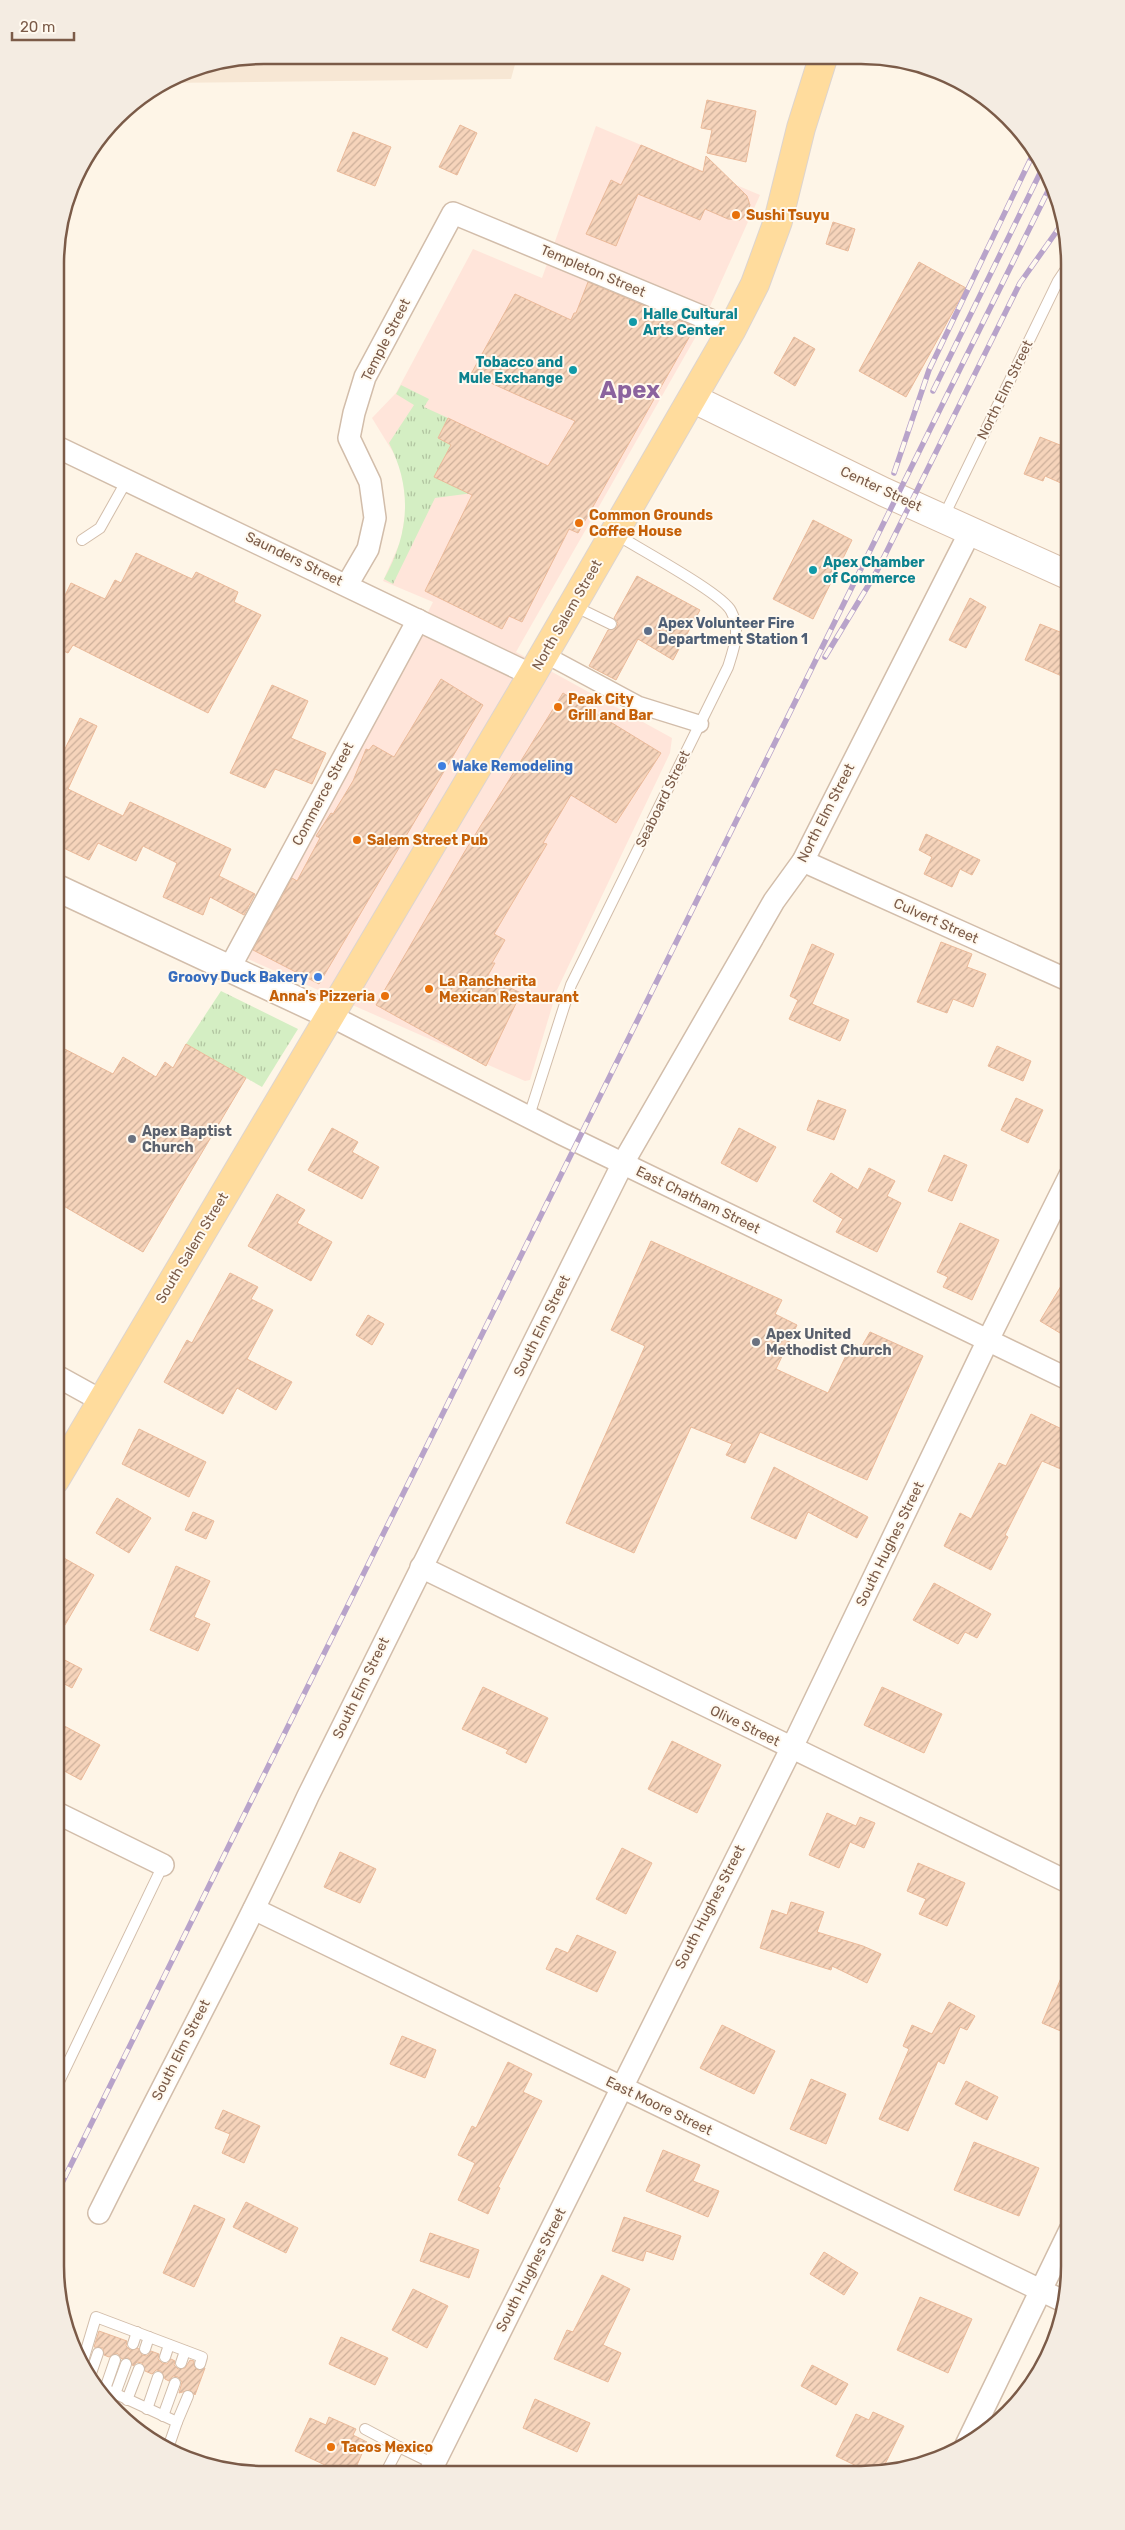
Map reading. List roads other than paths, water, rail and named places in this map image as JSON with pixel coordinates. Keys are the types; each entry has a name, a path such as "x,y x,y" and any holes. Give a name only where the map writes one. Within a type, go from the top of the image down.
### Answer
{"main road":[{"name":"North Salem Street","path":"329,1015 573,606 694,400 732,330 755,284 778,221 801,128 821,64"},
{"name":"Center Street","path":"694,400 970,532 1061,572"},
{"name":"South Salem Street","path":"64,1465 329,1015"}],"street":[{"name":"Templeton Street","path":"453,212 732,330"},
{"name":"Temple Street","path":"348,585 368,549 375,518 370,482 349,438 354,413 365,377 453,212"},
{"name":"Saunders Street","path":"64,450 418,620 538,664"},
{"name":"North Elm Street","path":"623,1163 774,901 803,861 970,532"},
{"name":"Commerce Street","path":"229,968 418,620"},
{"path":"538,664 639,705 700,724"},
{"name":"Culvert Street","path":"803,861 1061,977"},
{"path":"64,891 329,1015"},
{"name":"East Chatham Street","path":"329,1015 562,1134 1061,1376"},
{"name":"South Elm Street","path":"99,2213 178,2053 254,1909 421,1567 623,1163"},
{"name":"South Hughes Street","path":"433,2466 790,1748 1061,1193"},
{"path":"64,1380 102,1402"},
{"name":"Olive Street","path":"421,1567 1061,1879"},
{"path":"64,1816 163,1865"},
{"name":"East Moore Street","path":"254,1909 1059,2299"},
{"path":"971,2434 1061,2249"}],"lane":[{"name":"North Elm Street","path":"943,518 1061,276"},
{"path":"82,540 100,528 127,480"},
{"name":"Seaboard Street","path":"529,1116 572,985 700,724 732,654 736,637 730,610 699,585 615,534"},
{"path":"573,606 611,624"},
{"path":"64,2071 163,1865"},
{"path":"84,2356 96,2317 202,2357 200,2364"},
{"path":"106,2333 110,2322"},
{"path":"123,2340 127,2329"},
{"path":"134,2344 137,2332"},
{"path":"145,2349 149,2337"},
{"path":"165,2357 169,2345"},
{"path":"181,2363 185,2351"},
{"path":"92,2370 98,2353"},
{"path":"110,2392 116,2360"},
{"path":"110,2392 126,2364"},
{"path":"128,2400 139,2369"},
{"path":"147,2409 158,2376"},
{"path":"163,2416 175,2383"},
{"path":"107,2390 177,2422"},
{"path":"170,2443 188,2396"},
{"path":"365,2429 399,2446 429,2466"},
{"path":"389,2466 399,2446"}],"railway":[{"path":"894,473 929,370 1031,158"},
{"path":"933,391 1040,173"},
{"path":"64,2179 1048,191"},
{"path":"825,657 877,571 1020,283 1058,229"}],"place":[{"name":"Sushi Tsuyu","path":"736,215"},
{"name":"Halle Cultural Arts Center","path":"633,322"},
{"name":"Tobacco and Mule Exchange","path":"573,370"},
{"name":"Common Grounds Coffee House","path":"579,523"},
{"name":"Apex Chamber of Commerce","path":"813,570"},
{"name":"Apex Volunteer Fire Department Station 1","path":"648,631"},
{"name":"Peak City Grill and Bar","path":"558,707"},
{"name":"Wake Remodeling","path":"442,766"},
{"name":"Salem Street Pub","path":"357,840"},
{"name":"Groovy Duck Bakery","path":"318,977"},
{"name":"La Rancherita Mexican Restaurant","path":"429,989"},
{"name":"Anna's Pizzeria","path":"385,996"},
{"name":"Apex Baptist Church","path":"132,1139"},
{"name":"Apex United Methodist Church","path":"756,1342"},
{"name":"Tacos Mexico","path":"331,2447"}],"district":[{"name":"Apex","path":"630,390"}]}
